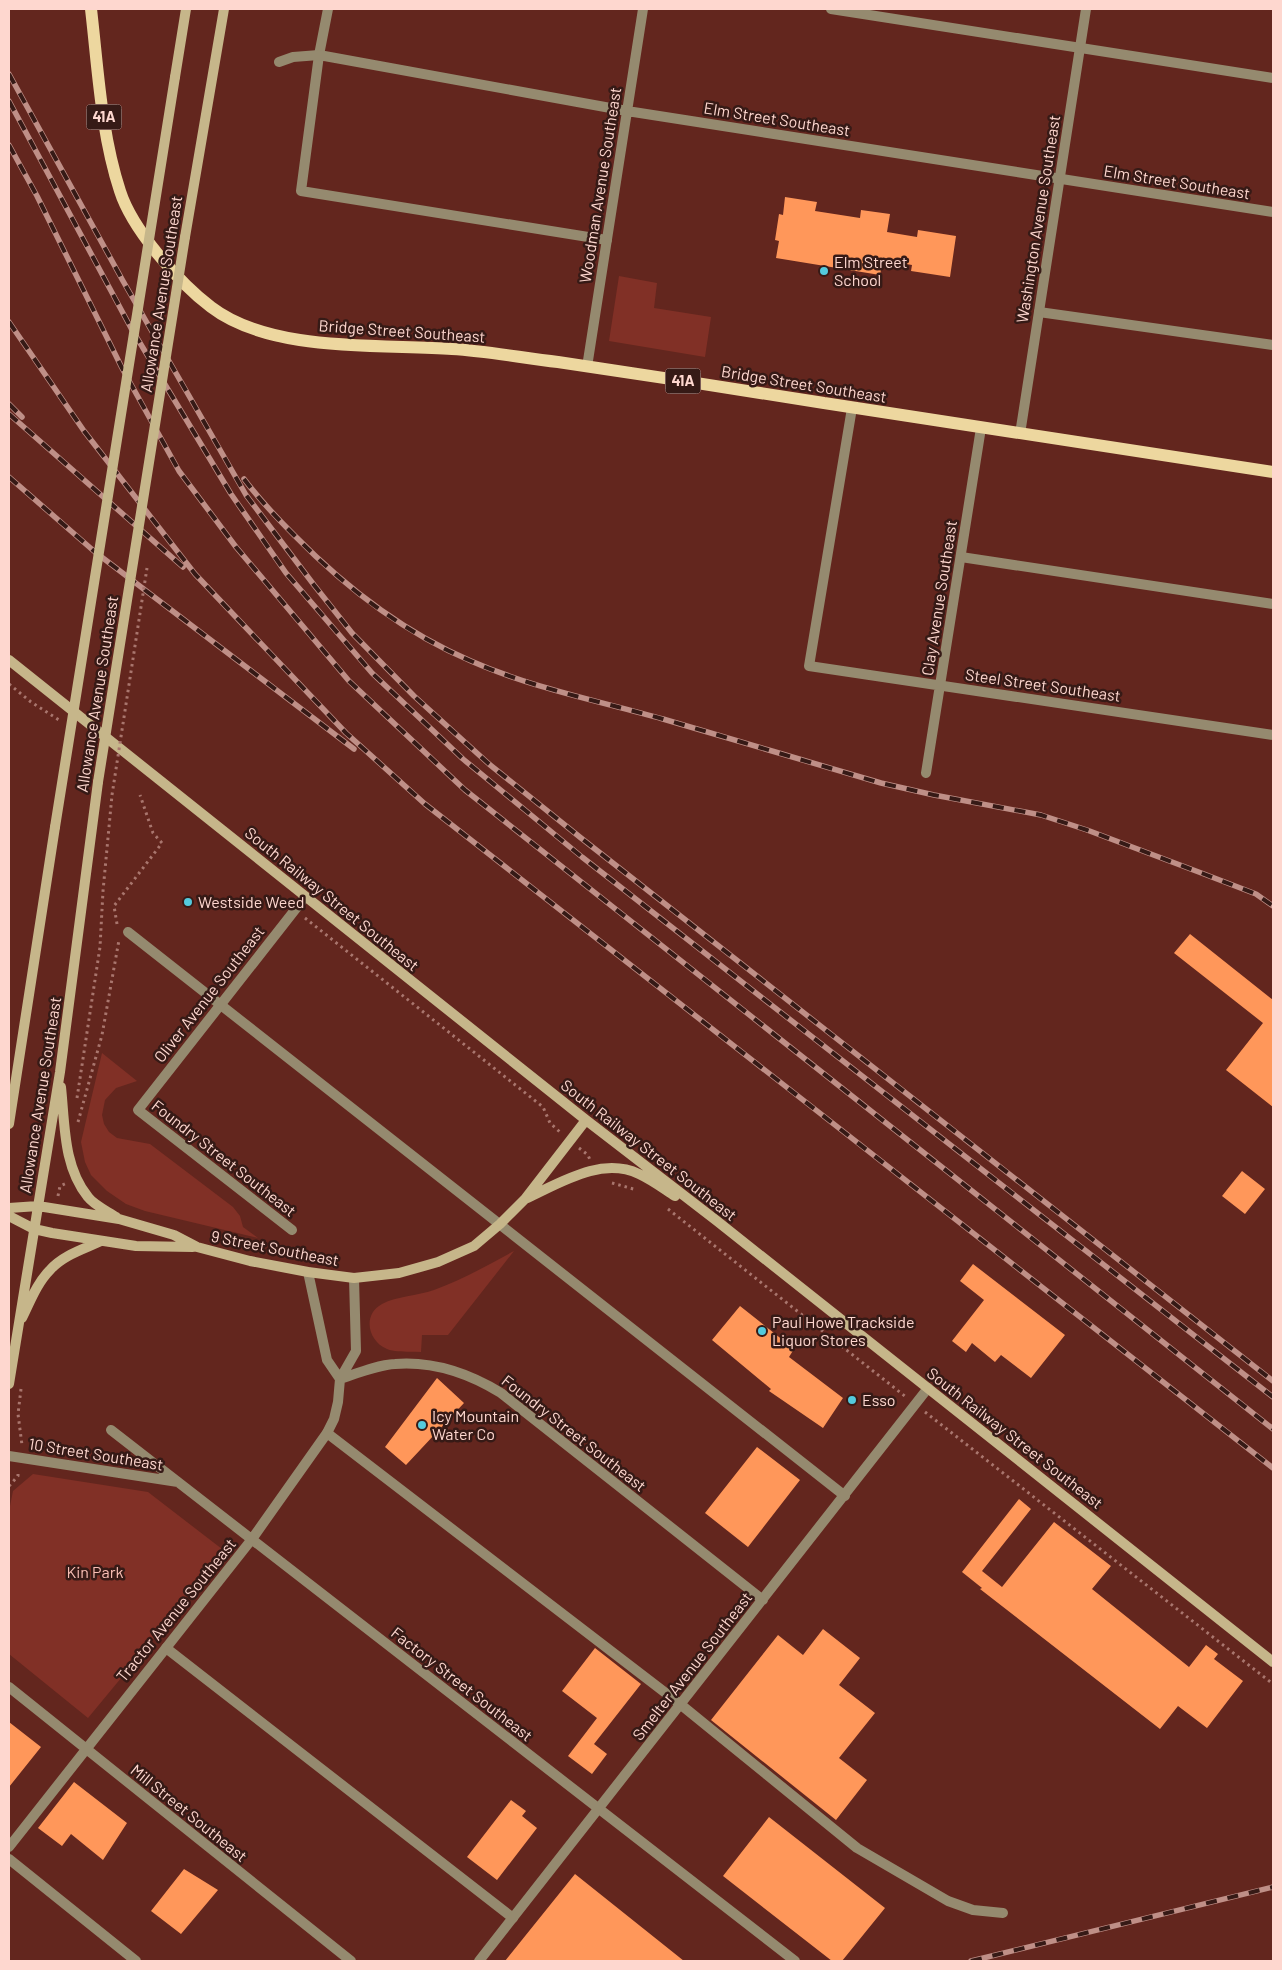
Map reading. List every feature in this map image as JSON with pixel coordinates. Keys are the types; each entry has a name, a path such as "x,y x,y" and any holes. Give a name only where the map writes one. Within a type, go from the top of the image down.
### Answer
{"main road":[{"name":"Bridge Street Southeast","path":"91,9 102,102 110,148 121,193 135,221 164,260 194,293 213,309 236,323 288,338 327,344 458,349 588,366 1273,472"},
{"name":"Allowance Avenue Southeast","path":"9,1124 186,9"},
{"name":"Allowance Avenue Southeast","path":"9,1384 60,1072 98,782 185,238 224,9"},
{"name":"South Railway Street Southeast","path":"9,660 304,897 1273,1662"},
{"path":"60,1072 71,1167 88,1198 119,1219"},
{"name":"9 Street Southeast","path":"9,1208 38,1206 119,1219 174,1235 197,1247 250,1261 308,1272 354,1278 399,1273 438,1262 474,1246 500,1224 524,1199 586,1120"},
{"path":"524,1199 593,1170 613,1168 638,1174 716,1221"},
{"name":"9 Street Southeast","path":"9,1216 34,1228 101,1241 136,1246 197,1247"},
{"path":"17,1328 39,1285 49,1270 68,1256 101,1241"}],"street":[{"path":"328,9 319,55 301,191 607,240"},
{"name":"Woodman Avenue Southeast","path":"588,366 643,9"},
{"path":"831,9 1273,78"},
{"name":"Washington Avenue Southeast","path":"1020,434 1086,9"},
{"name":"Elm Street Southeast","path":"278,62 293,57 319,55 627,111 1273,212"},
{"path":"1039,312 1273,345"},
{"name":"Steel Street Southeast","path":"852,408 809,666 1273,734"},
{"name":"Clay Avenue Southeast","path":"926,773 981,428"},
{"path":"961,557 1273,604"},
{"name":"Oliver Avenue Southeast","path":"138,1110 304,897"},
{"path":"128,932 844,1496"},
{"name":"Foundry Street Southeast","path":"138,1110 292,1230"},
{"path":"308,1272 326,1360 340,1379"},
{"name":"Tractor Avenue Southeast","path":"9,1847 85,1748 252,1539 327,1433 334,1419 340,1379 356,1351 354,1278"},
{"name":"Foundry Street Southeast","path":"340,1379 395,1364 438,1368 465,1374 486,1384 509,1399 763,1600"},
{"name":"Smelter Avenue Southeast","path":"479,1961 928,1388"},
{"name":"Factory Street Southeast","path":"111,1430 795,1961"},
{"path":"327,1433 680,1704 857,1848 948,1902 973,1910 1003,1913"},
{"name":"10 Street Southeast","path":"9,1456 179,1482"},
{"path":"166,1648 513,1918"},
{"name":"Mill Street Southeast","path":"9,1687 351,1961"},
{"path":"9,1859 136,1961"}],"path":[{"path":"76,1101 100,947 112,795"},
{"path":"74,1118 76,1124 102,1035 115,967 119,932 114,906 162,843 153,833 140,795"},
{"path":"304,917 543,1107 550,1123 554,1127"},
{"path":"581,1150 588,1155 590,1161"},
{"path":"58,1197 60,1186 68,1182"},
{"path":"604,1183 628,1186 640,1191"},
{"path":"661,1204 901,1392"},
{"path":"22,1380 18,1414 22,1446"},
{"path":"927,1413 1273,1684"},
{"path":"9,1486 18,1476 18,1470"}],"green space":[{"path":"619,276 657,283 654,308 711,317 705,357 609,341"},
{"path":"102,1053 137,1081 116,1088 105,1100 102,1115 104,1124 109,1132 117,1138 150,1144 233,1207 240,1216 243,1227 258,1238 145,1211 126,1204 107,1191 91,1175 85,1162 81,1142"},
{"path":"514,1251 448,1335 422,1335 421,1352 387,1349 375,1340 370,1328 370,1321 376,1309 382,1304 444,1286"},
{"name":"Kin Park","path":"33,1474 148,1492 222,1549 160,1631 88,1718 9,1654 9,1511 13,1491"}],"building":[{"path":"785,197 817,202 815,211 860,218 861,210 890,214 887,232 917,237 918,230 956,236 950,277 911,271 912,265 883,260 880,275 776,258 779,241 775,240 779,214 783,215"},
{"path":"1190,934 1273,1000 1273,1107 1226,1070 1263,1023 1174,953"},
{"path":"1242,1171 1265,1189 1245,1214 1222,1196"},
{"path":"973,1264 1065,1335 1031,1378 1001,1355 995,1362 972,1343 966,1352 952,1341 984,1300 960,1281"},
{"path":"740,1306 794,1349 789,1357 843,1398 823,1428 769,1391 771,1389 712,1340"},
{"name":"Icy Mountain Water Co","path":"437,1378 464,1403 406,1465 385,1447"},
{"path":"757,1447 800,1480 748,1547 705,1513"},
{"path":"1019,1499 1031,1509 982,1571 1002,1587 1054,1522 1111,1566 1092,1589 1189,1667 1206,1645 1218,1654 1214,1659 1243,1681 1207,1728 1178,1706 1160,1729 980,1589 982,1588 962,1572"},
{"path":"823,1629 860,1658 839,1685 875,1713 839,1758 867,1780 836,1820 711,1720 778,1635 803,1655"},
{"path":"595,1648 641,1684 594,1744 607,1754 592,1774 568,1756 597,1718 562,1691"},
{"path":"9,1722 41,1747 9,1787"},
{"path":"74,1782 127,1823 103,1860 71,1834 62,1846 38,1828"},
{"path":"511,1800 526,1811 522,1816 537,1828 497,1880 467,1857"},
{"path":"769,1817 885,1908 842,1961 832,1961 723,1876"},
{"path":"184,1869 218,1890 181,1934 151,1911"},
{"path":"575,1874 684,1961 505,1961"}],"railway":[{"path":"9,74 123,281 246,495 352,633 414,696 489,764 1273,1381"},
{"path":"9,101 131,328 231,494 286,573 372,673 463,759 582,857 1273,1397"},
{"path":"9,145 37,196 122,368 179,471 236,547 349,681 465,790 1273,1429"},
{"path":"9,322 84,431 195,574 346,733 425,804 1273,1468"},
{"path":"9,404 22,417"},
{"path":"9,414 183,567"},
{"path":"9,477 95,552 354,749"},
{"path":"244,479 294,535 355,591 422,637 494,671 881,783 1041,815 1087,830 1256,894 1273,906"},
{"path":"971,1961 1273,1887"}],"place":[{"name":"Elm Street School","path":"824,271"},
{"name":"Westside Weed","path":"188,902"},
{"name":"Paul Howe Trackside Liquor Stores","path":"762,1331"},
{"name":"Esso","path":"852,1400"},
{"name":"Icy Mountain Water Co","path":"422,1425"}]}
